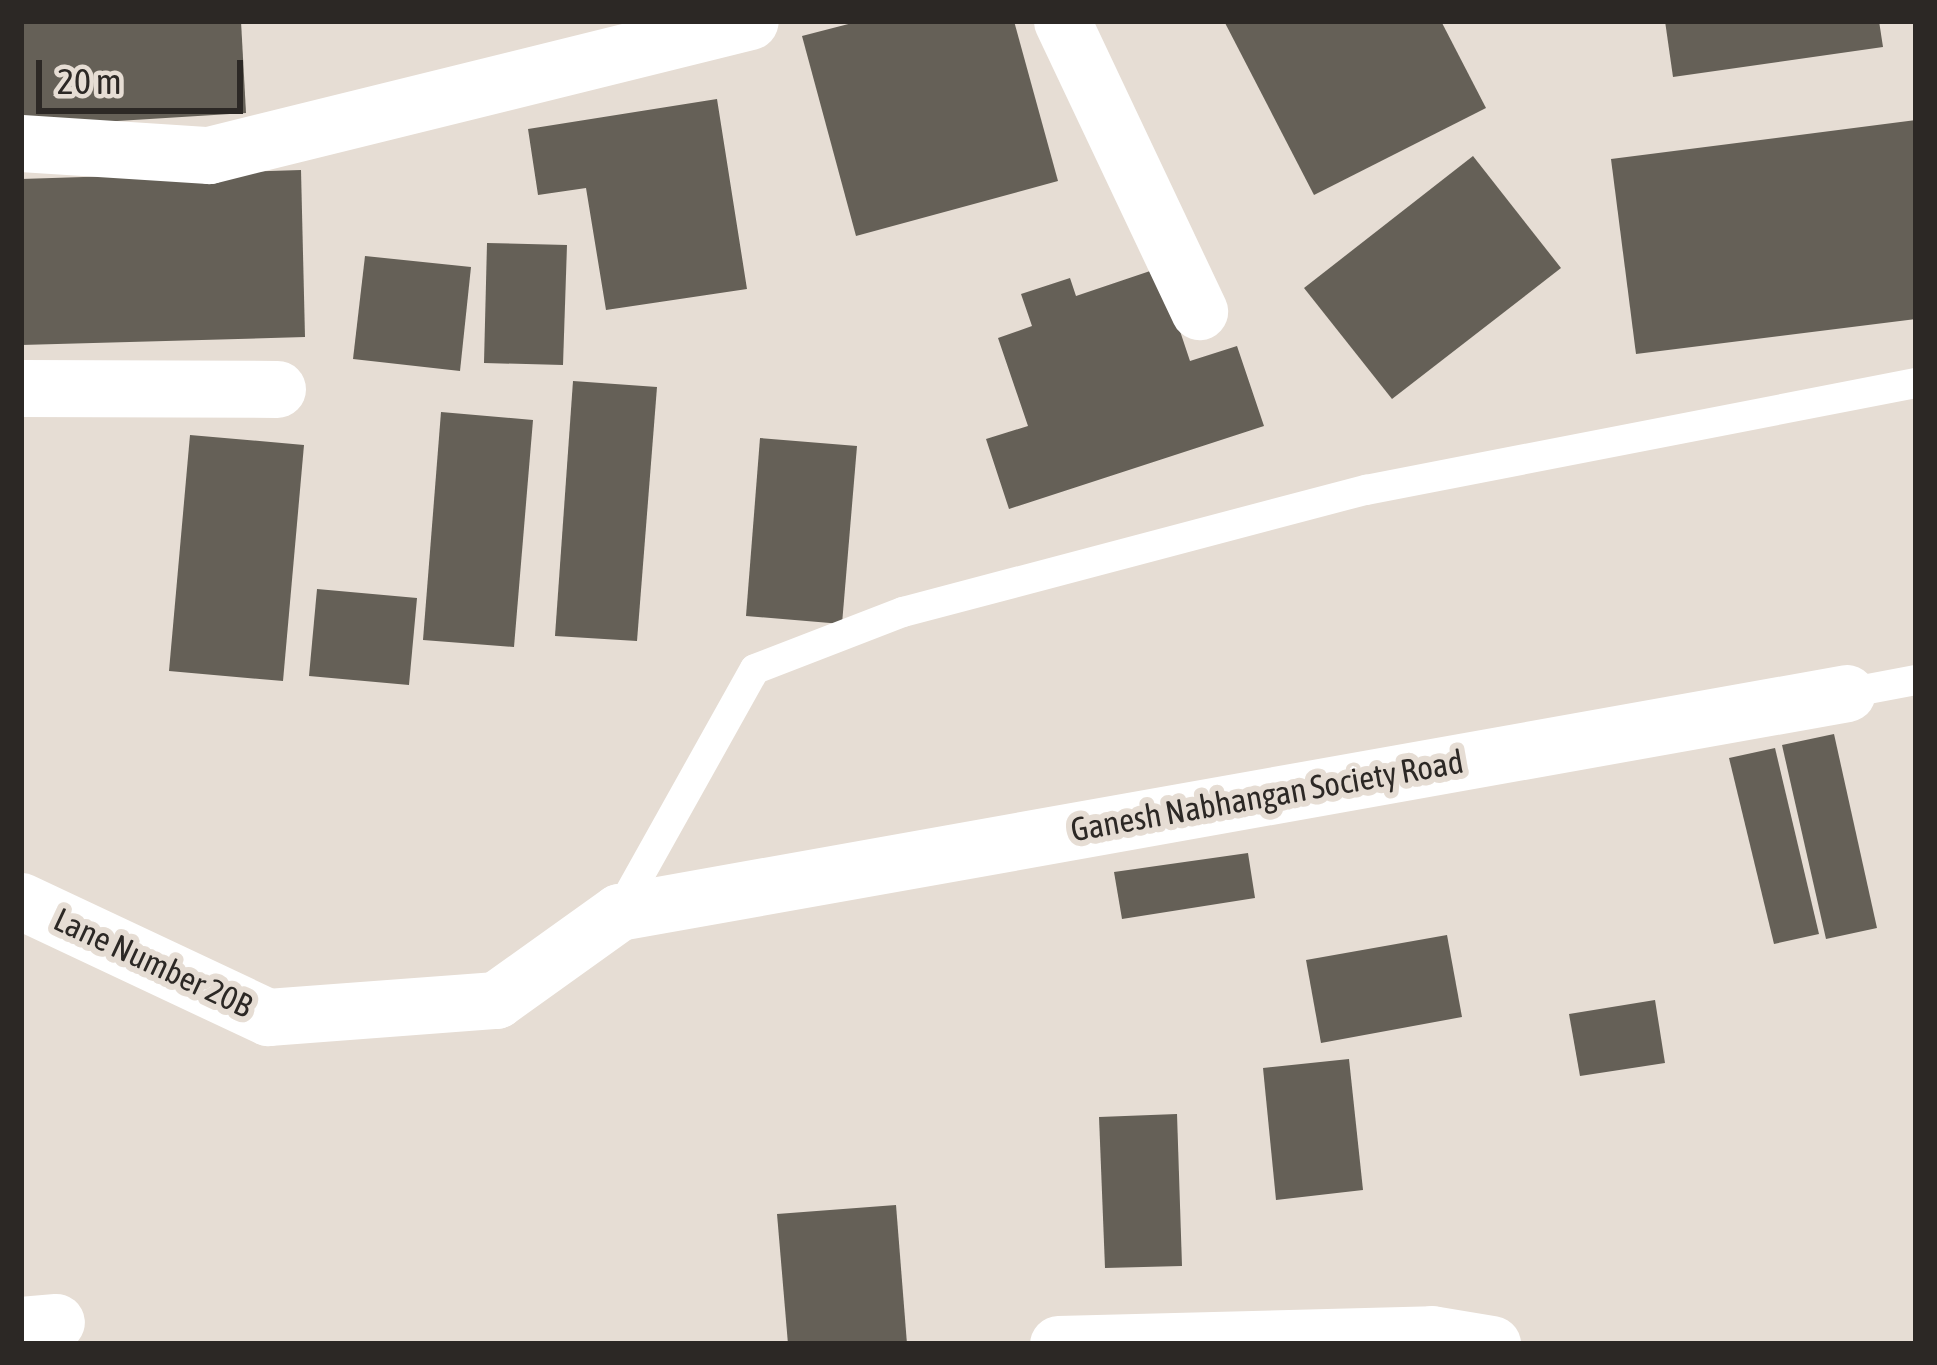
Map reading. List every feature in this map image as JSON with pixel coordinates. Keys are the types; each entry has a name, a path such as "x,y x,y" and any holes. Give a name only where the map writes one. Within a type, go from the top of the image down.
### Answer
{"street":[{"path":"21,143 209,155 750,21"},
{"path":"1062,21 1199,311"},
{"path":"21,388 277,389"},
{"name":"Ganesh Nabhangan Society Road","path":"619,912 1846,693"},
{"name":"Lane Number 20B","path":"21,901 268,1017 496,1000 619,912"},
{"path":"1058,1344 1432,1334 1492,1344"}],"lane":[{"path":"619,912 755,669 903,612 1366,490 1916,383"},
{"name":"Ganesh Nabhangan Society Road","path":"1846,693 1916,680"}],"building":[{"path":"21,21 241,21 246,113 21,127"},
{"path":"860,21 1014,21 1058,181 856,236 802,36"},
{"path":"1224,21 1441,21 1486,108 1314,195"},
{"path":"1665,21 1879,21 1883,47 1673,77"},
{"path":"717,99 747,289 606,310 586,188 538,195 528,129"},
{"path":"1916,120 1916,319 1636,354 1611,159"},
{"path":"1473,156 1561,268 1392,399 1304,288"},
{"path":"301,170 305,337 21,345 21,179"},
{"path":"487,243 567,245 563,365 484,363"},
{"path":"365,256 471,267 460,371 353,359"},
{"path":"1159,268 1190,361 1237,346 1264,426 1009,509 986,439 1028,426 998,338 1032,326 1021,294 1070,278 1076,296"},
{"path":"573,381 657,387 637,641 555,636"},
{"path":"441,412 533,420 514,647 423,640"},
{"path":"190,435 304,445 283,681 169,671"},
{"path":"760,438 857,446 842,624 746,616"},
{"path":"317,589 417,598 409,685 309,676"},
{"path":"1834,734 1877,928 1826,939 1782,745"},
{"path":"1775,748 1819,934 1774,944 1729,758"},
{"path":"1248,853 1255,898 1122,919 1114,872"},
{"path":"1447,935 1462,1017 1321,1043 1306,960"},
{"path":"1655,1000 1665,1063 1580,1076 1569,1014"},
{"path":"1349,1059 1363,1190 1276,1200 1263,1068"},
{"path":"1177,1114 1182,1266 1105,1268 1099,1117"},
{"path":"896,1205 907,1344 788,1344 777,1214"}]}
